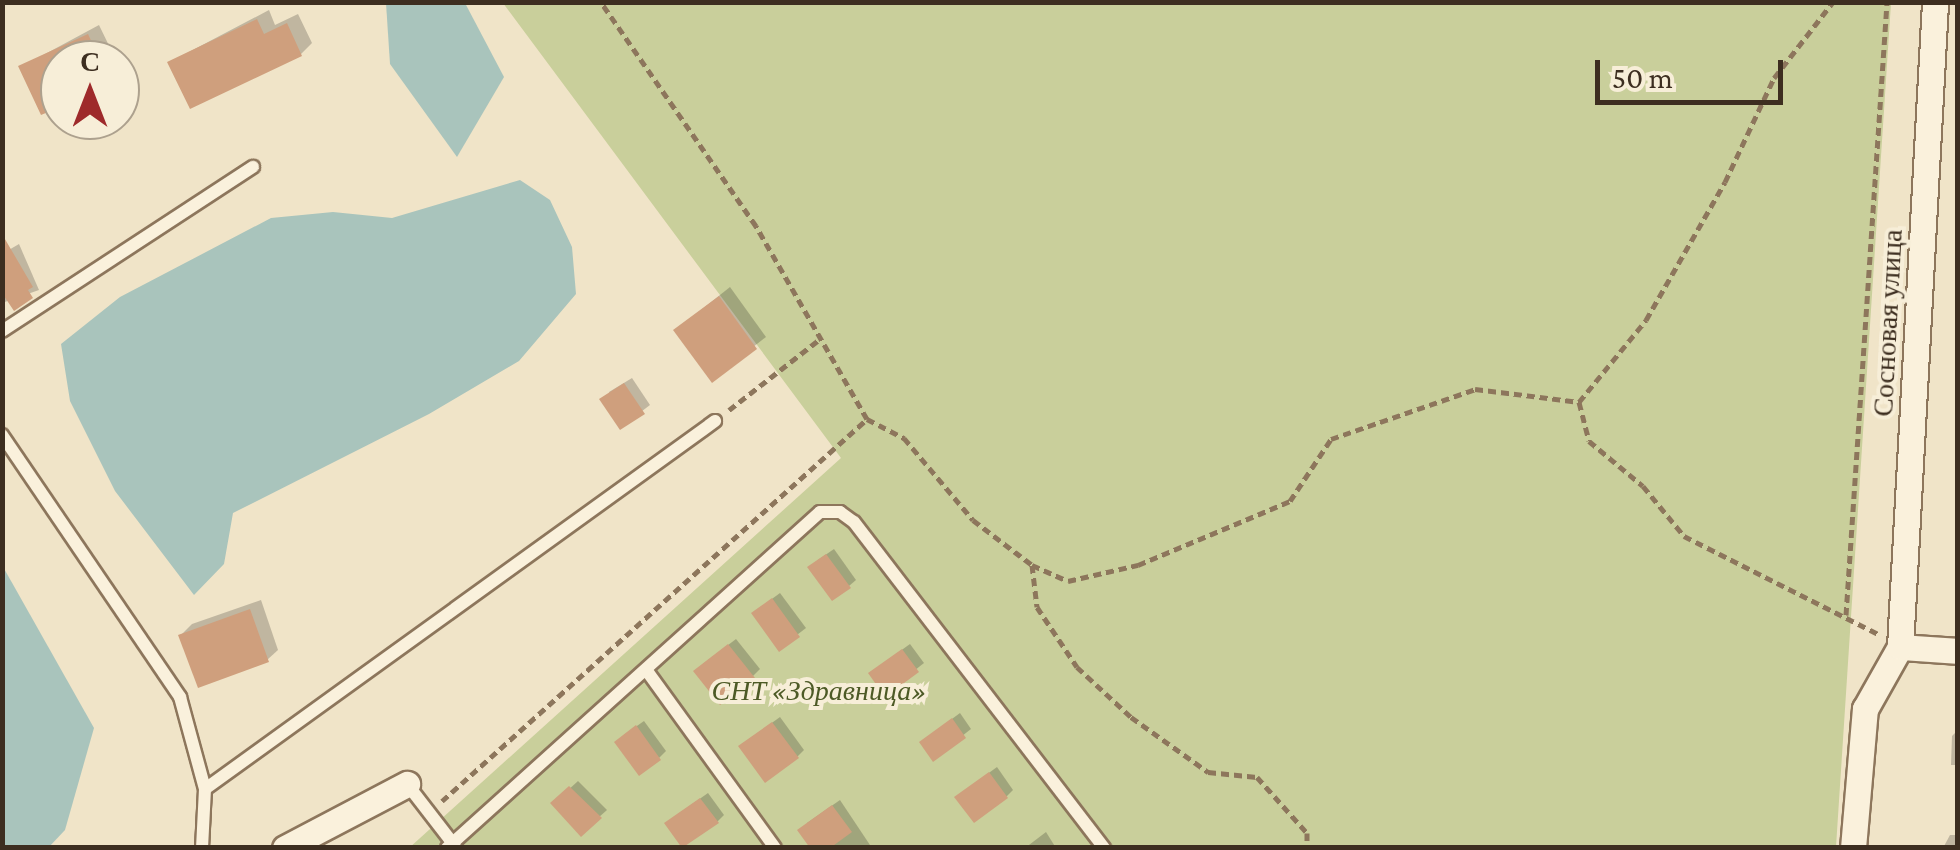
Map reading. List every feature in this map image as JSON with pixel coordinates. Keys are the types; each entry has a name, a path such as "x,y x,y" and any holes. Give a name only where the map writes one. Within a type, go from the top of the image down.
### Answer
{"street":[{"name":"Сосновая улица","path":"1900,648 1935,2"},
{"path":"1853,848 1865,709 1900,648 1958,651"},
{"path":"285,848 408,784"}],"lane":[{"path":"2,331 253,168"},
{"path":"205,789 715,421"},
{"path":"2,436 180,697 205,789 202,848"},
{"path":"408,784 452,846 820,512 840,512 854,522 1104,848"},
{"path":"647,671 775,848"}],"path":[{"path":"1580,402 1646,320 1725,182 1774,78 1833,2"},
{"path":"1846,614 1887,2"},
{"path":"715,421 821,338"},
{"path":"868,418 904,438 972,520 1032,565 1068,581 1138,565 1290,501 1331,439 1475,389 1580,402"},
{"path":"1580,402 1589,440 1643,486 1684,536 1846,614 1900,648"},
{"path":"1032,565 1038,608 1077,667 1130,717 1208,772 1256,777 1307,833 1308,848"}],"green space":[{"name":"СНТ «Здравница»","path":"503,3 1891,3 1836,847 409,848 841,458"}],"water":[{"path":"386,3 465,3 504,77 457,157 390,64"},
{"path":"520,180 550,200 572,247 576,294 519,361 429,414 233,513 224,564 194,595 115,491 70,401 61,344 120,297 271,218 333,212 392,218"},
{"path":"2,565 94,728 65,830 49,847 3,847"}],"building":[{"path":"257,19 264,34 287,23 302,56 190,109 167,62"},
{"path":"40,56 40,113 18,66"},
{"path":"2,234 33,287 28,290 33,298 14,311 2,293"},
{"path":"719,296 757,349 712,383 673,330"},
{"path":"624,383 645,414 620,430 599,399"},
{"path":"826,554 851,588 832,601 807,567"},
{"path":"772,598 800,637 779,652 751,613"},
{"path":"250,609 269,662 198,688 178,635"},
{"path":"728,644 755,678 720,705 693,671"},
{"path":"902,649 919,672 885,697 868,673"},
{"path":"952,718 966,738 933,762 919,742"},
{"path":"772,722 799,758 765,783 738,746"},
{"path":"636,725 661,760 639,776 614,742"},
{"path":"989,772 1008,798 974,823 954,797"},
{"path":"569,786 602,818 581,837 550,803"},
{"path":"700,798 719,823 682,848 664,823"},
{"path":"832,805 852,832 830,848 810,848 797,830"}]}
